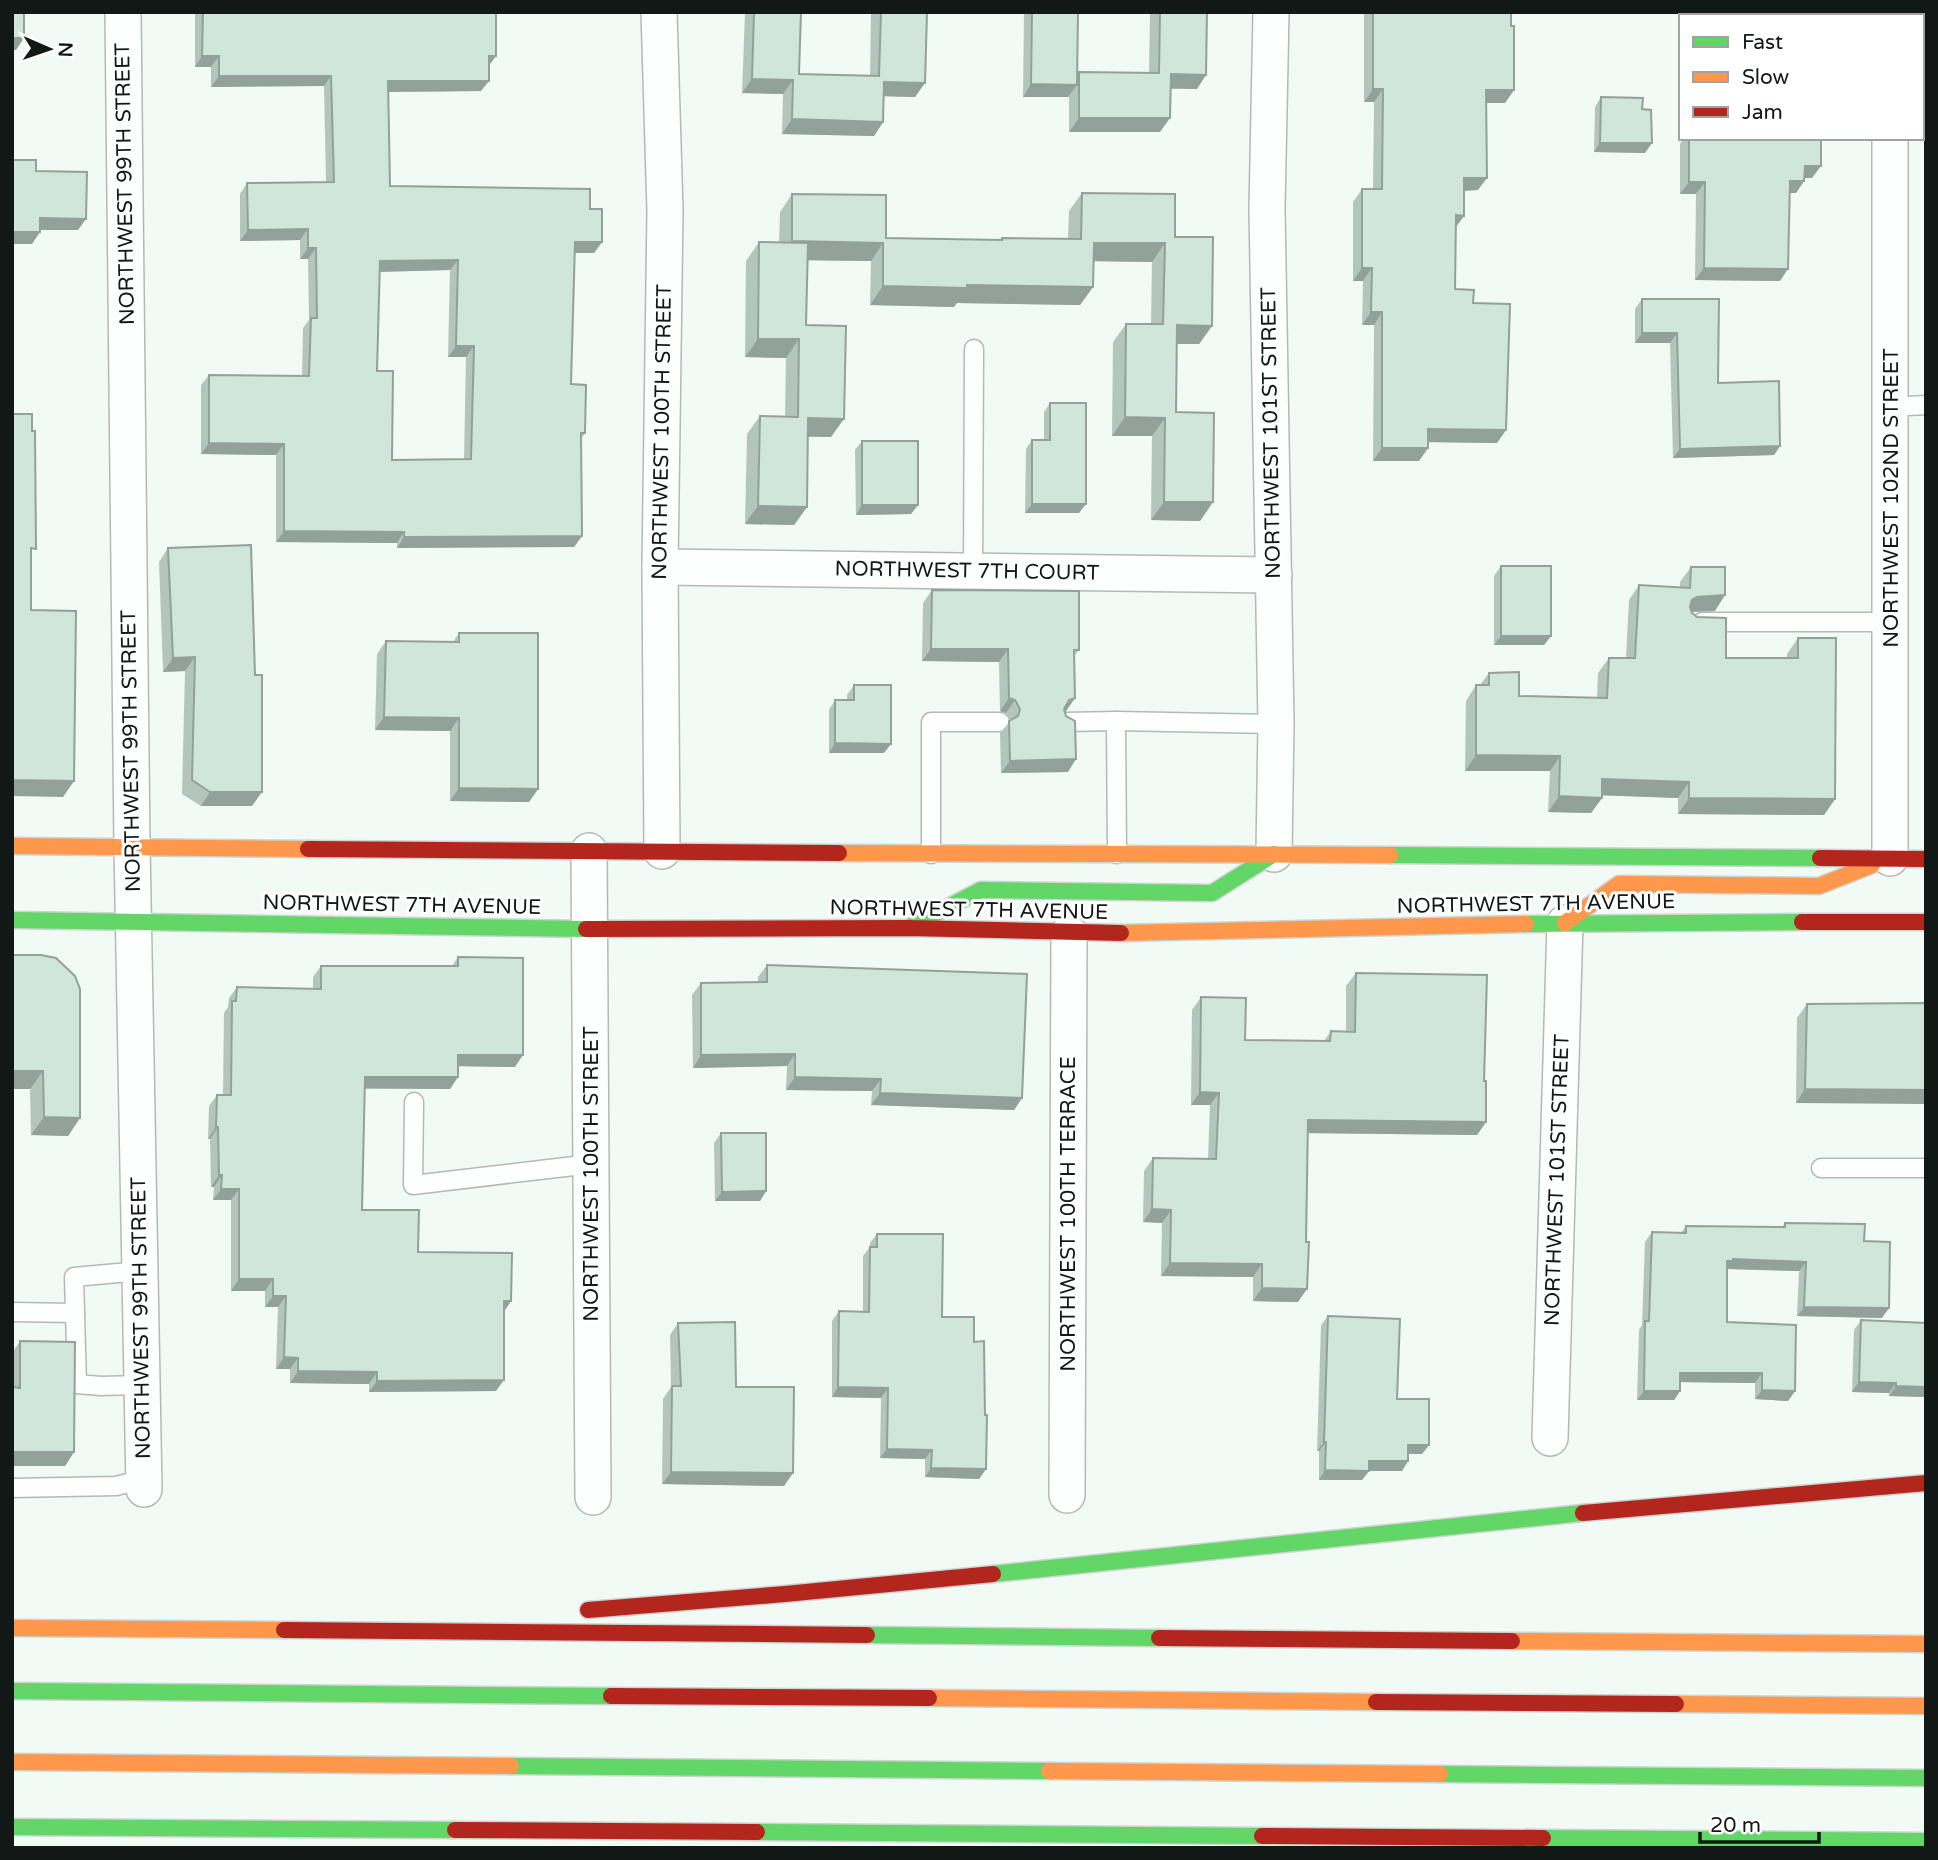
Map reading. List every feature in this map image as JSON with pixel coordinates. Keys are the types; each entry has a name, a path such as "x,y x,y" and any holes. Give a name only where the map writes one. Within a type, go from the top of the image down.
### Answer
{"main road":[{"path":"12,846 1926,859"},
{"path":"908,928 981,890 1212,892 1274,854"},
{"path":"1565,923 1619,884 1819,886 1890,858"},
{"name":"NORTHWEST 7TH AVENUE","path":"12,920 589,929 908,928 1069,933 1565,923 1926,922"},
{"path":"568,1612 1178,1556 1610,1510 1926,1483"},
{"path":"352,1630 514,1616"},
{"path":"12,1628 1926,1644"},
{"path":"12,1691 1926,1706"},
{"path":"12,1762 1926,1779"},
{"path":"12,1827 1926,1841"},
{"path":"353,1829 499,1846"}],"street":[{"name":"NORTHWEST 99TH STREET","path":"123,12 132,846 144,1484"},
{"name":"NORTHWEST 100TH STREET","path":"659,12 666,210 660,567 662,851"},
{"name":"NORTHWEST 101ST STREET","path":"1271,12 1267,209 1276,724 1274,854"},
{"name":"NORTHWEST 102ND STREET","path":"1890,140 1890,858"},
{"name":"NORTHWEST 7TH COURT","path":"660,567 1274,575"},
{"name":"NORTHWEST 100TH STREET","path":"589,851 593,1497"},
{"name":"NORTHWEST 101ST STREET","path":"1550,1438 1565,923"},
{"name":"NORTHWEST 100TH TERRACE","path":"1067,1495 1069,933"}],"lane":[{"path":"973,571 974,349"},
{"path":"1891,407 1926,405"},
{"path":"1691,622 1891,622"},
{"path":"1116,721 1117,854"},
{"path":"931,854 931,722 1000,722"},
{"path":"1067,722 1276,724"},
{"path":"414,1102 413,1185 591,1164"},
{"path":"1821,1168 1926,1168"},
{"path":"140,1271 74,1277 77,1384 142,1385"},
{"path":"12,1312 75,1313"},
{"path":"12,1488 144,1484"}],"building":[{"path":"12,12 24,12 24,38 12,38"},
{"path":"203,12 496,12 496,56 489,56 489,81 388,81 390,186 590,189 590,209 602,209 602,242 575,242 571,384 586,385 585,433 581,433 582,536 404,537 404,532 284,531 284,444 209,443 209,375 309,376 311,318 317,318 316,248 308,248 308,229 248,230 247,183 334,182 331,76 219,76 219,56 202,56","holes":["458,260 456,346 474,346 471,459 392,460 393,371 377,371 380,261"]},
{"path":"754,12 801,12 799,74 879,76 881,12 927,12 925,83 884,82 883,122 792,119 793,80 752,79"},
{"path":"1032,12 1078,12 1077,85 1031,84"},
{"path":"1160,12 1207,12 1206,75 1171,74 1170,118 1079,118 1079,72 1159,73"},
{"path":"1373,12 1511,12 1511,26 1514,26 1514,90 1486,90 1487,178 1464,178 1464,216 1456,215 1455,289 1474,290 1473,303 1510,304 1506,430 1428,429 1428,448 1382,448 1382,312 1371,312 1372,268 1362,268 1362,189 1382,189 1383,89 1373,89"},
{"path":"1707,12 1775,12 1775,14"},
{"path":"1601,97 1643,98 1642,109 1651,110 1652,143 1600,143"},
{"path":"1689,140 1821,140 1821,166 1805,166 1804,181 1790,181 1788,269 1704,268 1705,182 1689,182"},
{"path":"12,160 36,160 36,171 87,172 86,219 40,218 40,232 12,232"},
{"path":"1082,193 1175,194 1175,237 1213,237 1212,326 1177,325 1176,412 1214,413 1213,502 1164,502 1165,418 1125,417 1126,324 1163,324 1165,243 1094,243 1093,287 967,285 967,288 883,286 883,243 792,241 792,194 886,195 886,238 1002,240 1081,239"},
{"path":"759,242 808,243 806,325 846,326 844,419 808,418 807,507 758,506 760,416 798,417 799,339 758,339"},
{"path":"1642,299 1719,299 1718,383 1779,381 1780,446 1680,449 1677,333 1642,333"},
{"path":"1050,403 1086,403 1086,504 1032,504 1032,440 1050,440"},
{"path":"12,414 32,414 32,431 35,431 36,549 31,548 31,610 76,611 74,781 12,780"},
{"path":"862,441 918,441 918,505 862,505"},
{"path":"251,545 255,675 262,675 262,792 210,792 192,780 195,657 173,658 168,548"},
{"path":"1501,566 1551,566 1551,636 1501,636"},
{"path":"1691,567 1725,567 1725,595 1697,597 1692,600 1690,607 1697,617 1726,618 1726,658 1798,658 1798,638 1836,638 1835,799 1689,798 1689,782 1602,779 1602,798 1559,796 1560,756 1476,755 1476,685 1489,685 1489,673 1519,672 1519,696 1607,698 1609,658 1635,658 1639,585 1690,588"},
{"path":"932,590 1079,591 1079,650 1074,650 1075,698 1069,700 1064,709 1066,716 1075,721 1076,759 1010,761 1009,721 1018,716 1020,709 1015,700 1009,698 1008,649 931,649"},
{"path":"459,633 538,633 538,789 459,788 459,718 384,717 386,641 459,642"},
{"path":"854,685 891,685 891,744 835,743 835,700 854,700"},
{"path":"12,955 56,958 75,976 80,989 80,1118 44,1117 43,1071 12,1071"},
{"path":"458,957 523,958 523,1055 458,1055 458,1077 365,1077 362,1210 419,1210 418,1252 512,1253 511,1301 504,1301 504,1380 377,1381 377,1372 298,1371 298,1358 284,1357 286,1296 273,1296 273,1279 239,1279 239,1189 221,1189 222,1175 219,1175 216,1127 217,1095 231,1095 232,1001 236,1001 237,987 321,989 321,966 458,966"},
{"path":"767,965 1027,974 1022,1098 880,1093 881,1079 795,1077 795,1054 701,1055 701,983 767,982"},
{"path":"1356,973 1487,975 1484,1081 1486,1122 1308,1120 1307,1289 1262,1288 1262,1264 1170,1263 1171,1210 1152,1209 1153,1158 1216,1159 1219,1093 1200,1092 1201,997 1246,998 1245,1040 1330,1041 1331,1031 1355,1032"},
{"path":"1926,1003 1926,1090 1805,1089 1807,1004"},
{"path":"721,1133 766,1133 766,1191 722,1192"},
{"path":"1785,1223 1865,1224 1864,1241 1890,1242 1889,1308 1804,1307 1806,1262 1727,1261 1727,1322 1796,1325 1795,1391 1762,1390 1762,1373 1680,1373 1680,1391 1644,1391 1645,1321 1649,1321 1652,1232 1686,1233 1686,1226 1785,1227"},
{"path":"877,1234 943,1234 942,1317 974,1317 974,1342 984,1341 986,1469 931,1468 932,1450 887,1449 888,1388 838,1387 839,1311 869,1312 870,1247 877,1247"},
{"path":"1328,1316 1400,1319 1397,1399 1429,1399 1429,1445 1408,1445 1408,1461 1369,1461 1369,1471 1325,1470"},
{"path":"1861,1320 1926,1323 1926,1387 1859,1382"},
{"path":"735,1322 736,1387 794,1387 793,1473 671,1472 672,1386 681,1386 678,1323"},
{"path":"20,1341 75,1342 74,1452 12,1452 12,1387 20,1388"}],"traffic: fast":[{"path":"910,927 981,890 1212,893 1274,854"},
{"path":"1390,855 1820,858"},
{"path":"12,920 586,929"},
{"path":"1526,924 1802,922"},
{"path":"993,1574 1583,1513"},
{"path":"867,1635 1159,1638"},
{"path":"12,1691 611,1696"},
{"path":"511,1766 1049,1771"},
{"path":"1440,1774 1926,1778"},
{"path":"12,1827 455,1830"},
{"path":"757,1832 1262,1836"},
{"path":"1543,1838 1926,1841"}],"traffic: slow":[{"path":"12,846 308,849"},
{"path":"839,853 1390,855"},
{"path":"1565,923 1619,884 1819,886 1872,865"},
{"path":"1121,933 1526,924"},
{"path":"12,1628 284,1630"},
{"path":"1512,1641 1926,1644"},
{"path":"929,1698 1376,1702"},
{"path":"1676,1704 1926,1706"},
{"path":"12,1762 511,1766"},
{"path":"1049,1771 1440,1774"}],"traffic: jam":[{"path":"308,849 839,853"},
{"path":"1820,858 1926,859"},
{"path":"1802,922 1926,922"},
{"path":"586,929 908,928 1121,933"},
{"path":"1583,1513 1926,1483"},
{"path":"588,1610 993,1574"},
{"path":"284,1630 867,1635"},
{"path":"1159,1638 1512,1641"},
{"path":"611,1696 929,1698"},
{"path":"1376,1702 1676,1704"},
{"path":"455,1830 757,1832"},
{"path":"1262,1836 1543,1838"}]}
